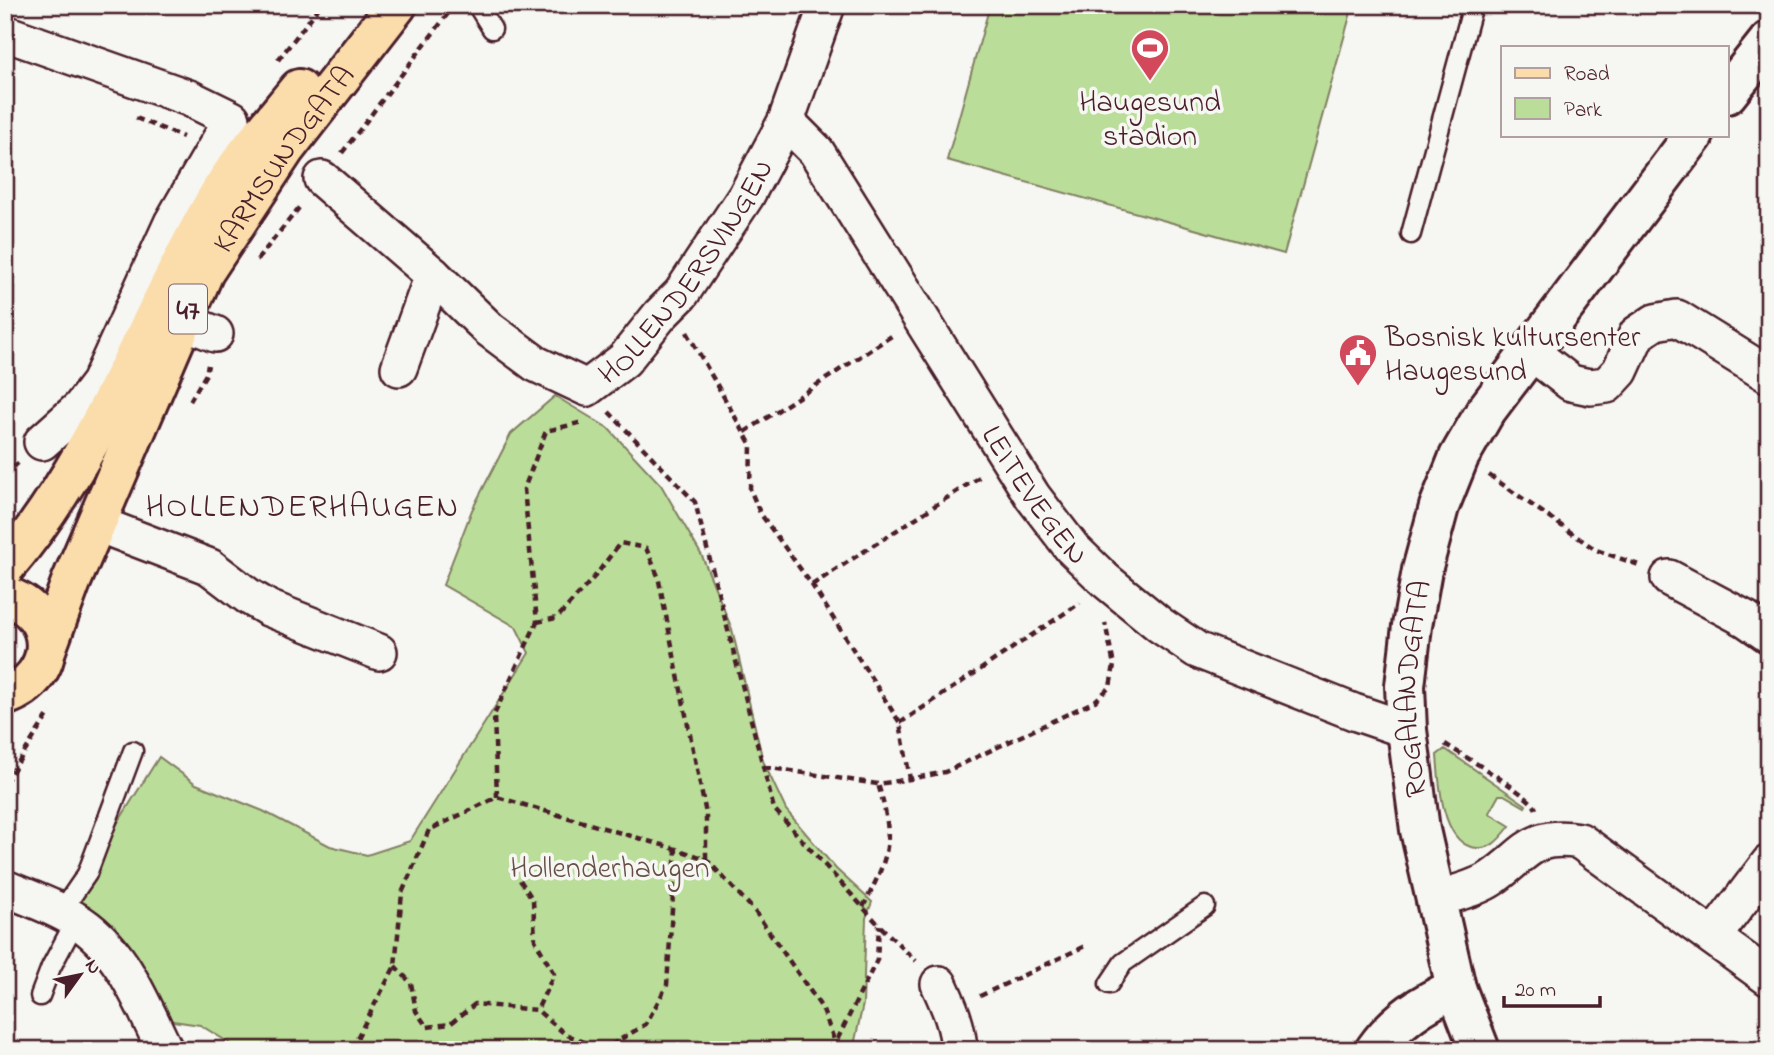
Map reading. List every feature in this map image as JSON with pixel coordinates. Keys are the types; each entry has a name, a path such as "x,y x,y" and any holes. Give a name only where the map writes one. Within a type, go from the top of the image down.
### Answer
{"main road":[{"name":"KARMSUNDGATA","path":"5,567 88,446 185,322 214,201 264,132 365,5"},
{"name":"KARMSUNDGATA","path":"5,724 71,582 185,322 204,272 285,149 397,5"},
{"path":"5,596 19,600 34,613 44,630 29,675"}],"street":[{"name":"HOLLENDERSVINGEN","path":"322,179 433,275 489,328 591,409 624,360 660,315 681,294 746,195 786,121 827,5"},
{"name":"KARMSUNDGATA","path":"5,33 189,98 232,119 172,223 99,383 80,408 43,442"},
{"path":"1728,93 1769,41"},
{"name":"LEITEVEGEN","path":"786,121 816,150 1033,497 1072,548 1105,580 1160,625 1197,650 1342,707 1423,735"},
{"name":"ROGALANDGATA","path":"1480,1050 1456,988 1419,830 1423,735 1405,686 1422,570 1439,507 1459,457 1485,412 1693,136"},
{"path":"399,368 433,275"},
{"path":"1531,352 1571,383 1590,387 1607,384 1619,371 1637,334 1655,322 1677,318 1769,375"},
{"path":"116,531 210,568 268,608 379,652"},
{"path":"1669,579 1746,619 1769,635"},
{"path":"1435,900 1491,878 1523,851 1544,841 1562,838 1580,841 1769,978"},
{"path":"1713,937 1769,863"},
{"path":"5,888 69,916 109,947 126,971 165,1050"},
{"path":"1376,1050 1386,1035 1408,1014 1431,999 1456,988"},
{"path":"945,997 959,1037 959,1050"}],"lane":[{"path":"477,5 492,29"},
{"path":"1411,234 1473,5"},
{"path":"40,996 134,751"},
{"path":"1110,984 1123,963 1205,906"}],"path":[{"path":"660,315 687,333 745,432 751,446 750,489 760,513 811,585 900,723 910,779"},
{"path":"745,432 920,317"},
{"path":"591,409 612,415"},
{"path":"497,797 494,715 537,622 524,489 546,431 591,409 612,415 695,502 774,809 945,997 1087,945"},
{"path":"1459,457 1596,550 1630,560 1669,579"},
{"path":"811,585 1009,458"},
{"path":"537,622 557,618 596,575 620,543 646,548 658,576 706,814 706,859"},
{"path":"764,767 878,784 910,779 945,772 1096,701 1110,687 1114,665 1104,621 1105,580"},
{"path":"900,723 1079,603 1105,580"},
{"path":"1423,735 1522,795 1535,804 1537,811"},
{"path":"863,907 880,874 889,845 889,819 878,784"},
{"path":"356,1050 358,1036 395,966 402,893 429,830 497,797 706,859 761,921 822,1008 835,1042"},
{"path":"395,966 411,983 416,1011 427,1027 450,1024 475,1004 537,1010 565,1034 603,1050 646,1024 667,985 676,849"},
{"path":"520,880 533,900 535,940 554,974 537,1010"},
{"path":"832,1050 877,960 879,925"}],"green space":[{"name":"Haugesund stadion","path":"990,5 1353,5 1284,254 947,160"},
{"name":"Hollenderhaugen","path":"555,396 608,428 661,485 702,556 732,629 763,761 786,810 836,869 872,902 866,918 863,1004 853,1050 241,1050 200,1025 153,1018 127,965 76,895 90,867 159,757 196,784 263,811 330,846 367,855 410,841 529,653 516,627 443,585 472,510 511,434"},
{"path":"1445,749 1526,805 1525,807 1499,795 1489,813 1510,826 1489,846 1471,847 1461,842 1448,821 1441,793 1437,755"}],"place":[{"name":"Haugesund stadion","path":"1150,82"},
{"name":"Bosnisk kultursenter Haugesund","path":"1358,387"}],"district":[{"name":"HOLLENDERHAUGEN","path":"303,505"}]}
